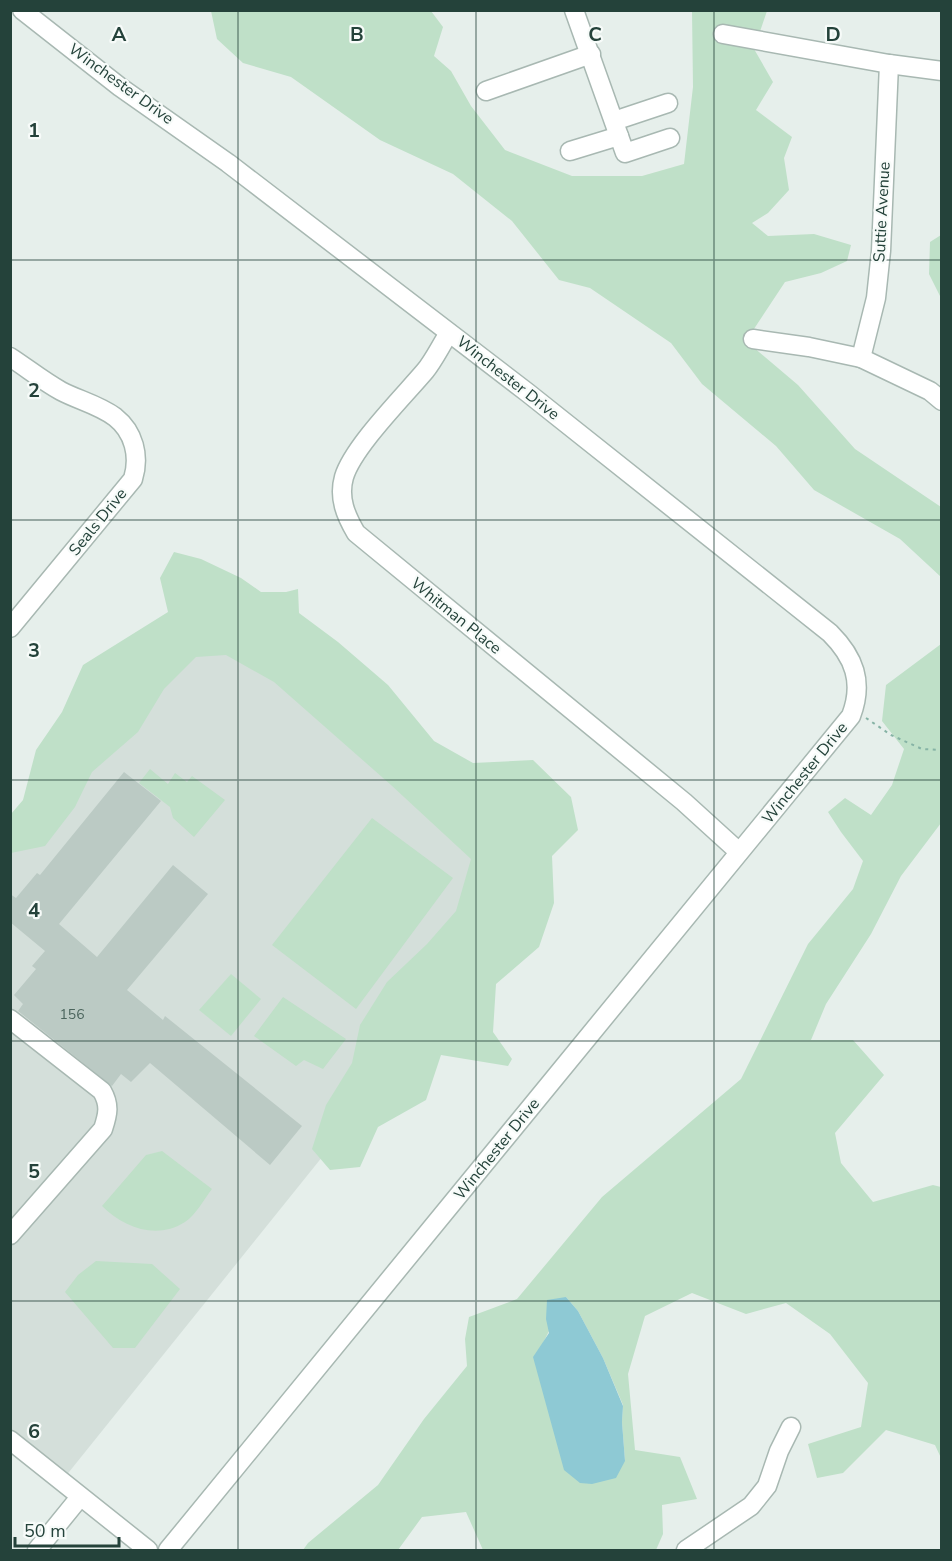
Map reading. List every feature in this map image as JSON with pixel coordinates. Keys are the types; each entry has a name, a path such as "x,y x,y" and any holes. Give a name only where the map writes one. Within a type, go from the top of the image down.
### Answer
{"street":[{"name":"Winchester Drive","path":"22,10 120,87 228,163 528,393 830,633 850,658 857,685 851,716 168,1551"},
{"path":"574,10 619,137"},
{"path":"723,34 889,64 942,71"},
{"path":"486,91 591,54"},
{"name":"Suttie Avenue","path":"861,358 876,298 881,251 889,64"},
{"path":"619,137 668,103"},
{"path":"570,151 619,137 669,138"},
{"name":"Whitman Place","path":"449,333 427,368 354,455 347,470 342,496 345,512 356,534 684,802 739,852"},
{"path":"753,339 809,347 861,358 930,392 942,401"},
{"name":"Seals Drive","path":"10,357 60,390 114,417 126,429 136,449 137,466 133,479 10,628"},
{"path":"10,1019 102,1091 107,1100 109,1112 103,1129 14,1231"},
{"path":"10,1209 14,1231"},
{"path":"686,1551 751,1506 767,1486 779,1451 791,1426"},
{"path":"10,1440 148,1551"},
{"path":"37,1551 80,1497"}],"path":[{"path":"853,709 901,740 922,749 942,750"}],"shaded area":[{"path":"202,607 548,876 61,1482 11,1440 11,837"}],"green space":[{"path":"211,11 431,11 443,27 434,56 451,71 471,106 505,150 572,176 642,176 684,164 693,87 692,11 767,11 754,49 773,82 756,110 792,137 784,158 789,190 768,213 752,223 768,236 814,234 851,245 847,261 821,273 785,282 746,341 798,385 855,449 941,507 941,577 900,539 814,490 776,446 702,384 671,343 590,288 559,280 512,221 453,174 380,140 291,77 243,63 217,39"},
{"path":"941,235 941,298 929,274 930,242"},
{"path":"174,552 201,559 241,578 261,592 286,592 298,589 299,613 338,642 388,685 434,741 473,763 533,760 571,797 578,830 552,856 554,903 539,947 496,984 493,1032 512,1059 508,1066 441,1055 426,1100 378,1127 360,1167 330,1170 312,1149 326,1105 352,1063 360,1025 387,982 427,944 456,911 471,859 391,785 274,682 226,655 196,657 164,689 138,732 92,772 75,807 45,846 11,853 11,814 23,800 36,750 62,712 83,665 168,612 160,578"},
{"path":"941,644 941,823 901,876 871,934 826,1004 811,1040 853,1040 884,1075 835,1133 841,1163 873,1202 933,1185 941,1187 941,1458 935,1445 886,1430 843,1473 817,1478 808,1444 861,1427 868,1383 830,1334 786,1303 746,1314 692,1293 645,1316 628,1374 635,1450 680,1457 697,1499 662,1505 663,1534 656,1550 483,1550 466,1512 422,1517 398,1550 303,1550 308,1543 378,1485 424,1419 467,1366 465,1339 469,1317 517,1299 602,1197 741,1079 808,944 853,889 863,861 828,812 845,798 871,815 892,785 904,749 882,721 886,685","holes":["566,1297 578,1311 603,1358 623,1405 625,1461 543,1343"]},
{"path":"150,769 168,784 175,773 187,782 192,776 225,800 194,837 173,818 170,807 139,783"},
{"path":"372,818 453,878 356,1009 272,945"},
{"path":"231,974 261,999 231,1036 199,1010"},
{"path":"283,997 346,1039 323,1069 304,1060 296,1066 254,1036"},
{"path":"162,1151 212,1189 189,1219 174,1227 152,1231 120,1220 102,1206 146,1155"},
{"path":"96,1261 152,1264 180,1289 135,1348 113,1348 65,1292 78,1275"}],"water":[{"path":"566,1297 578,1311 603,1358 623,1406 625,1461 616,1478 592,1484 580,1483 564,1470 533,1357 549,1333 546,1319 547,1300"}],"building":[{"path":"124,772 161,801 59,924 97,957 173,865 208,894 127,990 163,1020 165,1016 302,1126 270,1165 150,1063 131,1082 121,1074 112,1086 18,1011 23,1004 14,995 36,969 32,966 45,951 10,922 10,894 16,898 37,873 40,875"}]}
